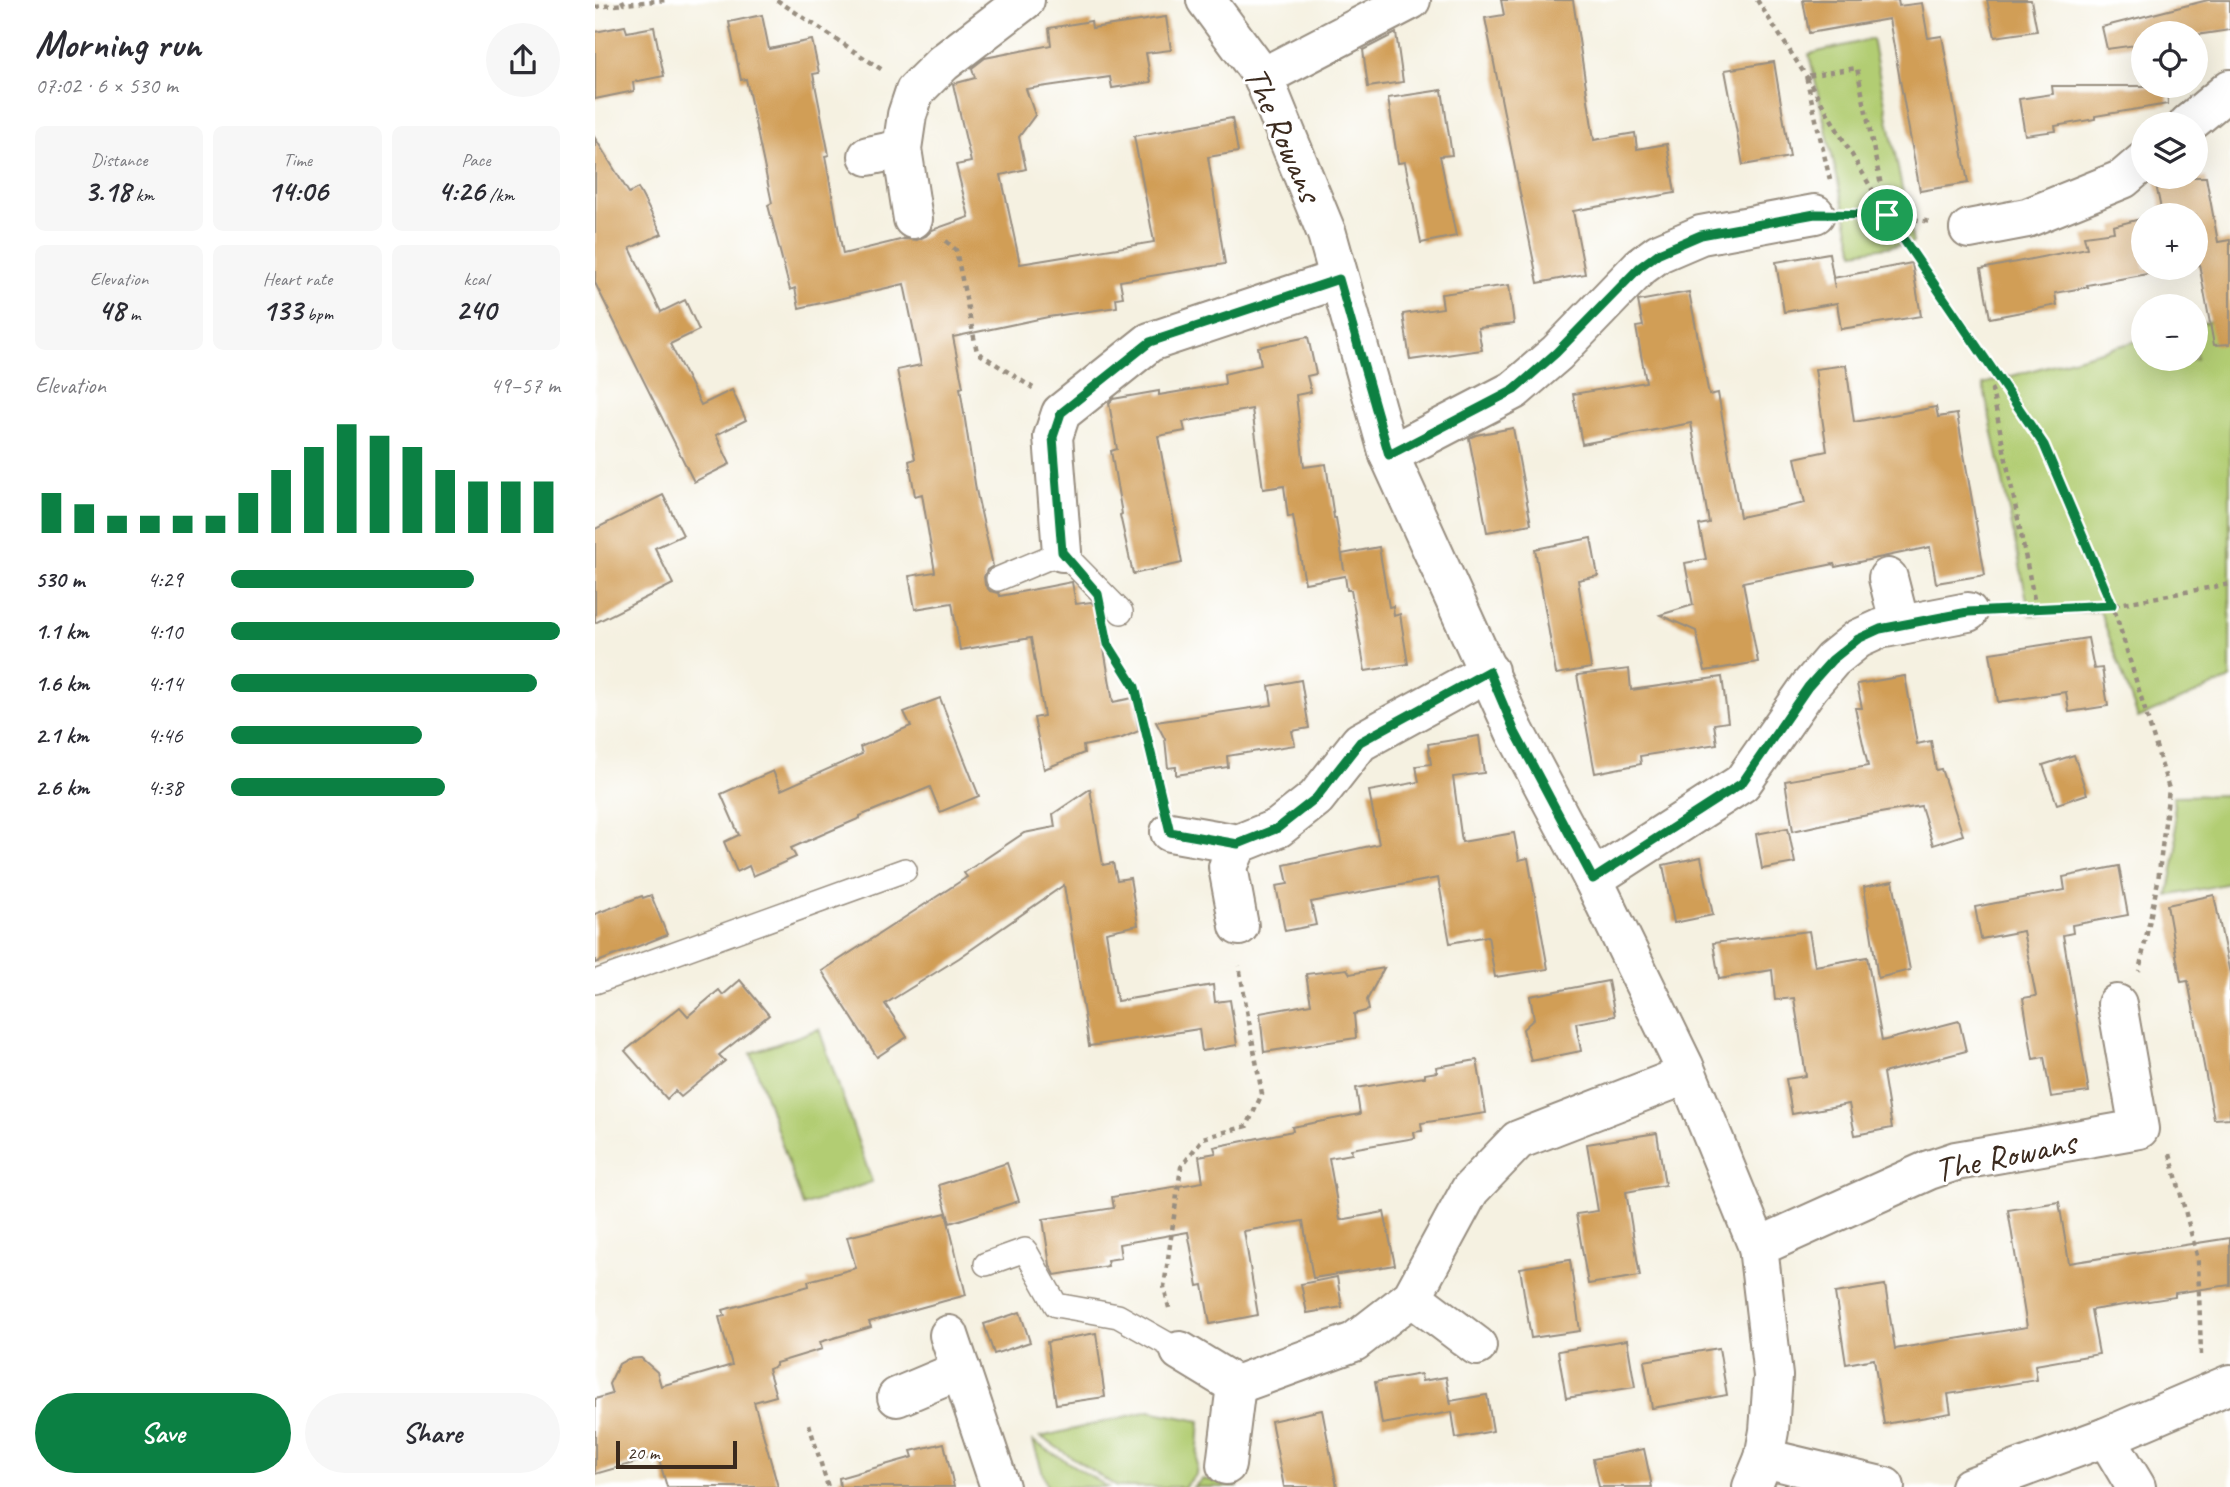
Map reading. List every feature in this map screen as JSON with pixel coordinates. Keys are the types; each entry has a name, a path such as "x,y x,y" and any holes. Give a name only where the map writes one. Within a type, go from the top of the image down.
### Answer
{"street":[{"path":"925,226 885,152 907,115 915,91 943,63 1025,0"},
{"name":"The Rowans","path":"1206,0 1263,76 1327,234 1389,455 1515,732 1593,879 1684,1066 1758,1247 1773,1376 1769,1431 1758,1472"},
{"path":"1263,76 1411,0"},
{"path":"2202,112 2230,89"},
{"path":"1969,229 2027,218 2123,178 2131,172"},
{"path":"1389,455 1514,390 1556,353 1640,267 1659,253 1701,235 1826,215"},
{"path":"1062,552 1053,437 1061,413 1150,342 1339,279"},
{"path":"1888,578 1900,625"},
{"path":"1593,879 1742,783 1808,687 1832,660 1858,639 1880,629 1968,612"},
{"path":"1170,832 1238,844 1278,828 1316,798 1360,742 1489,671"},
{"path":"1238,844 1227,867 1239,926"},
{"name":"The Rowans","path":"1758,1247 1929,1170 1956,1161 2139,1129 2117,1004"},
{"path":"1236,1385 1355,1342 1412,1297 1470,1190 1518,1140 1686,1075"},
{"path":"1412,1297 1477,1346"},
{"path":"1180,1351 1236,1385"},
{"path":"897,1397 955,1353 1000,1487"},
{"path":"1226,1465 1236,1385"},
{"path":"1970,1487 2106,1437 2216,1389"},
{"path":"2106,1437 2136,1487"},
{"path":"1758,1472 1885,1487"}],"lane":[{"path":"998,579 1062,552 1121,612"},
{"path":"595,982 905,870"},
{"path":"986,1264 1025,1250 1056,1306 1118,1317 1180,1351"}],"path":[{"path":"595,7 623,2 666,0"},
{"path":"777,0 915,91"},
{"path":"1757,0 1806,76 1887,215 2044,445 2112,605 2169,789 2158,881 2139,971"},
{"path":"1806,76 1857,68 1887,215"},
{"path":"1806,76 1826,215 1887,215 1969,229"},
{"path":"925,226 956,250 977,352 1037,391 1061,413"},
{"path":"2003,385 1991,390 2036,609"},
{"path":"1968,612 2112,605 2230,584"},
{"path":"1105,632 1108,644 1135,687 1170,832"},
{"path":"1180,1351 1164,1287 1181,1167 1203,1138 1247,1126 1262,1094 1238,964"},
{"path":"2169,1150 2199,1259 2216,1389"},
{"path":"809,1424 828,1487"}],"green space":[{"path":"1872,39 1913,243 1854,252 1809,54"},
{"path":"2230,315 2230,679 2138,718 2100,611 2030,615 1983,384 2131,343 2131,371 2208,371 2208,321"},
{"path":"2230,795 2230,883 2168,896 2177,848 2173,796"},
{"path":"819,1029 872,1182 803,1206 751,1053"},
{"path":"1149,1411 1200,1421 1196,1475 1184,1487 1117,1487 1041,1437"},
{"path":"1033,1441 1108,1487 1047,1487"},
{"path":"1203,1479 1238,1486 1238,1487 1193,1487"}],"building":[{"path":"1501,0 1573,0 1594,140 1635,133 1637,149 1667,144 1675,193 1573,211 1585,274 1538,283 1485,18 1504,15"},
{"path":"1803,0 1898,0 1899,6 1922,3 1928,38 1942,36 1968,183 1920,191 1889,19 1809,33"},
{"path":"1987,0 2031,0 2037,31 1995,37"},
{"path":"2208,0 2230,0 2230,30 2208,33 2208,21 2131,21 2131,46 2107,49 2102,27"},
{"path":"762,15 769,49 812,40 819,73 813,74 829,155 825,156 843,254 904,239 917,240 932,230 969,217 956,165 971,162 953,84 975,78 972,68 985,58 1051,45 1049,28 1091,21 1092,28 1166,17 1171,50 1146,53 1151,82 1112,88 1110,77 1026,89 1035,115 1019,137 1026,169 1001,175 1020,264 1154,242 1134,136 1232,118 1238,152 1208,157 1225,264 1120,281 1123,297 1116,298 1117,307 1048,317 953,337 963,387 960,388 976,490 993,566 987,570 984,577 985,585 1000,596 1072,582 1076,604 1091,602 1097,607 1113,702 1133,698 1139,731 1122,738 1083,746 1084,753 1044,769 1034,718 1044,716 1031,638 960,650 952,603 915,609 909,576 935,572 922,494 915,496 909,461 915,459 897,370 921,365 904,284 799,308 795,288 790,290 768,205 772,203 746,79 741,80 729,22"},
{"path":"625,26 627,32 654,27 664,76 633,82 634,91 595,99 595,32"},
{"path":"1396,33 1403,82 1368,87 1363,50"},
{"path":"1774,62 1790,157 1743,165 1725,70"},
{"path":"2052,86 2131,86 2131,98 2168,98 2168,104 2095,116 2095,119 2055,126 2056,131 2025,135 2019,99 2053,94"},
{"path":"1442,90 1452,155 1440,156 1456,236 1421,243 1405,162 1398,163 1388,98"},
{"path":"595,138 629,193 638,188 662,234 630,248 661,312 685,300 699,330 670,344 701,405 732,390 746,420 716,435 730,464 694,482 595,283"},
{"path":"2208,188 2218,242 2230,240 2230,344 2214,345 2208,313 2208,294 2205,294 2202,280 2208,280 2208,203 2160,203 2157,189"},
{"path":"2131,221 2131,277 2055,293 2057,305 1990,318 1981,269 2087,248 2084,236 2114,232 2113,226"},
{"path":"1829,253 1833,278 1912,263 1921,316 1841,329 1837,303 1784,312 1776,262"},
{"path":"1509,285 1514,324 1478,328 1482,350 1410,360 1403,314 1443,308 1441,294"},
{"path":"1689,292 1709,395 1718,393 1740,517 1805,503 1795,458 1827,451 1815,369 1846,365 1854,422 1936,407 1938,417 1957,414 1985,575 1936,583 1930,547 1835,567 1834,564 1743,582 1758,662 1705,671 1696,631 1660,615 1693,605 1685,563 1706,559 1699,525 1709,523 1691,423 1582,444 1573,394 1646,382 1636,327 1643,326 1638,301"},
{"path":"1308,337 1316,374 1307,376 1311,392 1296,395 1304,467 1326,464 1344,570 1342,554 1379,547 1389,607 1393,606 1394,616 1400,614 1408,664 1365,671 1351,590 1347,590 1345,576 1305,583 1293,516 1288,517 1284,486 1263,489 1252,409 1183,422 1185,431 1158,436 1182,563 1133,574 1120,515 1122,514 1111,451 1117,449 1109,403 1113,399 1159,391 1159,395 1225,384 1224,374 1261,365 1258,347"},
{"path":"1513,428 1531,524 1487,532 1469,438"},
{"path":"663,495 683,535 655,548 673,584 595,623 595,529"},
{"path":"1591,538 1598,576 1578,580 1591,668 1556,674 1535,549"},
{"path":"2088,638 2094,669 2102,668 2108,706 2069,712 2066,692 1998,702 1990,653"},
{"path":"1629,669 1631,690 1722,677 1728,722 1714,724 1717,744 1640,756 1641,764 1595,773 1577,675"},
{"path":"1905,676 1917,744 1931,741 1936,770 1941,769 1963,835 1933,845 1921,806 1793,831 1785,781 1868,766 1855,708 1862,708 1857,684"},
{"path":"1301,680 1309,728 1292,731 1295,745 1227,756 1228,767 1176,775 1176,767 1168,768 1165,739 1156,722 1272,705 1269,686"},
{"path":"940,698 979,796 940,812 930,787 791,848 796,857 753,876 749,866 737,872 724,842 739,835 721,794 773,771 781,790 862,754 860,747 911,726 904,712"},
{"path":"1479,736 1484,773 1453,777 1462,842 1514,833 1519,860 1528,858 1548,969 1495,977 1488,936 1450,943 1438,878 1311,902 1316,925 1285,931 1276,886 1288,884 1284,865 1379,844 1369,791 1419,782 1416,766 1431,764 1428,744"},
{"path":"2074,755 2087,794 2057,804 2043,765"},
{"path":"1090,789 1103,865 1113,863 1117,880 1130,878 1138,925 1106,932 1117,1001 1213,985 1215,1002 1230,1000 1237,1045 1202,1051 1199,1029 1089,1046 1064,885 959,958 885,1004 907,1037 877,1057 822,971 967,877 964,873 1024,833 1055,827 1053,814"},
{"path":"1788,828 1795,863 1762,869 1756,834"},
{"path":"1701,857 1713,915 1674,923 1663,865"},
{"path":"2119,866 2128,915 2072,925 2073,933 2063,935 2089,1092 2051,1097 2044,1057 2033,1059 2023,998 2036,996 2023,931 1981,939 1975,907 2065,890 2063,877"},
{"path":"1893,881 1910,970 1878,978 1864,887"},
{"path":"651,895 667,935 595,963 595,914"},
{"path":"2214,895 2230,974 2230,1118 2214,1119 2188,981 2181,982 2167,905"},
{"path":"1809,931 1815,966 1867,957 1882,1041 1959,1021 1966,1051 1883,1073 1892,1128 1855,1135 1849,1104 1792,1114 1786,1079 1806,1076 1794,998 1775,1000 1772,970 1719,979 1713,943"},
{"path":"1384,968 1367,1000 1369,1010 1354,1014 1356,1038 1264,1052 1260,1013 1311,1004 1306,974 1347,969 1350,974"},
{"path":"740,980 769,1015 719,1055 725,1061 681,1097 675,1091 667,1099 625,1051 680,1007 688,1016 719,990 723,995"},
{"path":"1608,981 1615,1016 1576,1023 1581,1051 1531,1061 1523,1029 1534,1019 1530,996"},
{"path":"1477,1060 1486,1113 1421,1123 1422,1131 1414,1132 1415,1138 1351,1149 1352,1154 1329,1158 1340,1220 1384,1212 1395,1265 1313,1278 1303,1221 1244,1231 1258,1315 1210,1324 1203,1285 1198,1286 1188,1232 1119,1244 1121,1258 1107,1260 1108,1266 1055,1275 1050,1265 1043,1219 1114,1208 1112,1197 1203,1182 1199,1156 1216,1153 1214,1147 1293,1131 1292,1127 1360,1114 1356,1088 1425,1077 1425,1074 1437,1072 1436,1067"},
{"path":"1657,1133 1665,1185 1626,1192 1640,1276 1588,1284 1576,1214 1598,1211 1587,1144"},
{"path":"1007,1163 1019,1201 950,1223 939,1185"},
{"path":"2059,1202 2069,1263 2230,1238 2230,1285 2091,1310 2099,1354 2035,1365 2037,1380 1948,1394 1951,1413 1884,1424 1874,1359 1846,1364 1835,1293 1885,1285 1895,1349 2027,1327 2008,1210"},
{"path":"946,1213 966,1295 869,1322 871,1327 820,1342 822,1349 776,1363 776,1366 768,1369 776,1396 754,1402 778,1487 667,1487 658,1456 595,1474 595,1399 612,1394 609,1384 619,1364 628,1359 641,1358 657,1372 661,1386 732,1365 719,1317 725,1316 723,1310 809,1286 808,1281 856,1268 847,1237"},
{"path":"1570,1260 1580,1331 1531,1338 1520,1268"},
{"path":"1337,1277 1342,1307 1307,1313 1301,1284"},
{"path":"1020,1312 1030,1342 994,1354 984,1324"},
{"path":"1096,1333 1105,1397 1056,1404 1047,1342"},
{"path":"1627,1340 1635,1387 1566,1398 1558,1351"},
{"path":"1719,1348 1727,1395 1652,1408 1644,1361"},
{"path":"1421,1374 1422,1381 1446,1377 1450,1401 1487,1395 1493,1431 1456,1438 1452,1412 1382,1424 1375,1382"},
{"path":"1322,1410 1337,1487 1284,1487 1271,1421"},
{"path":"944,1443 954,1487 840,1487 839,1478 913,1457 911,1451"},
{"path":"1644,1449 1652,1487 1599,1487 1593,1459"}],"route":[{"path":"1815,214 1887,215 2044,445 2112,605 1968,612 1880,629 1858,639 1832,660 1808,687 1742,783 1593,879 1515,732 1489,671 1360,742 1316,798 1278,828 1238,844 1170,832 1135,687 1108,644 1098,594 1062,552 1053,437 1061,413 1150,342 1339,279 1389,455 1514,390 1556,353 1640,267 1659,253 1701,235 1815,214"}]}
